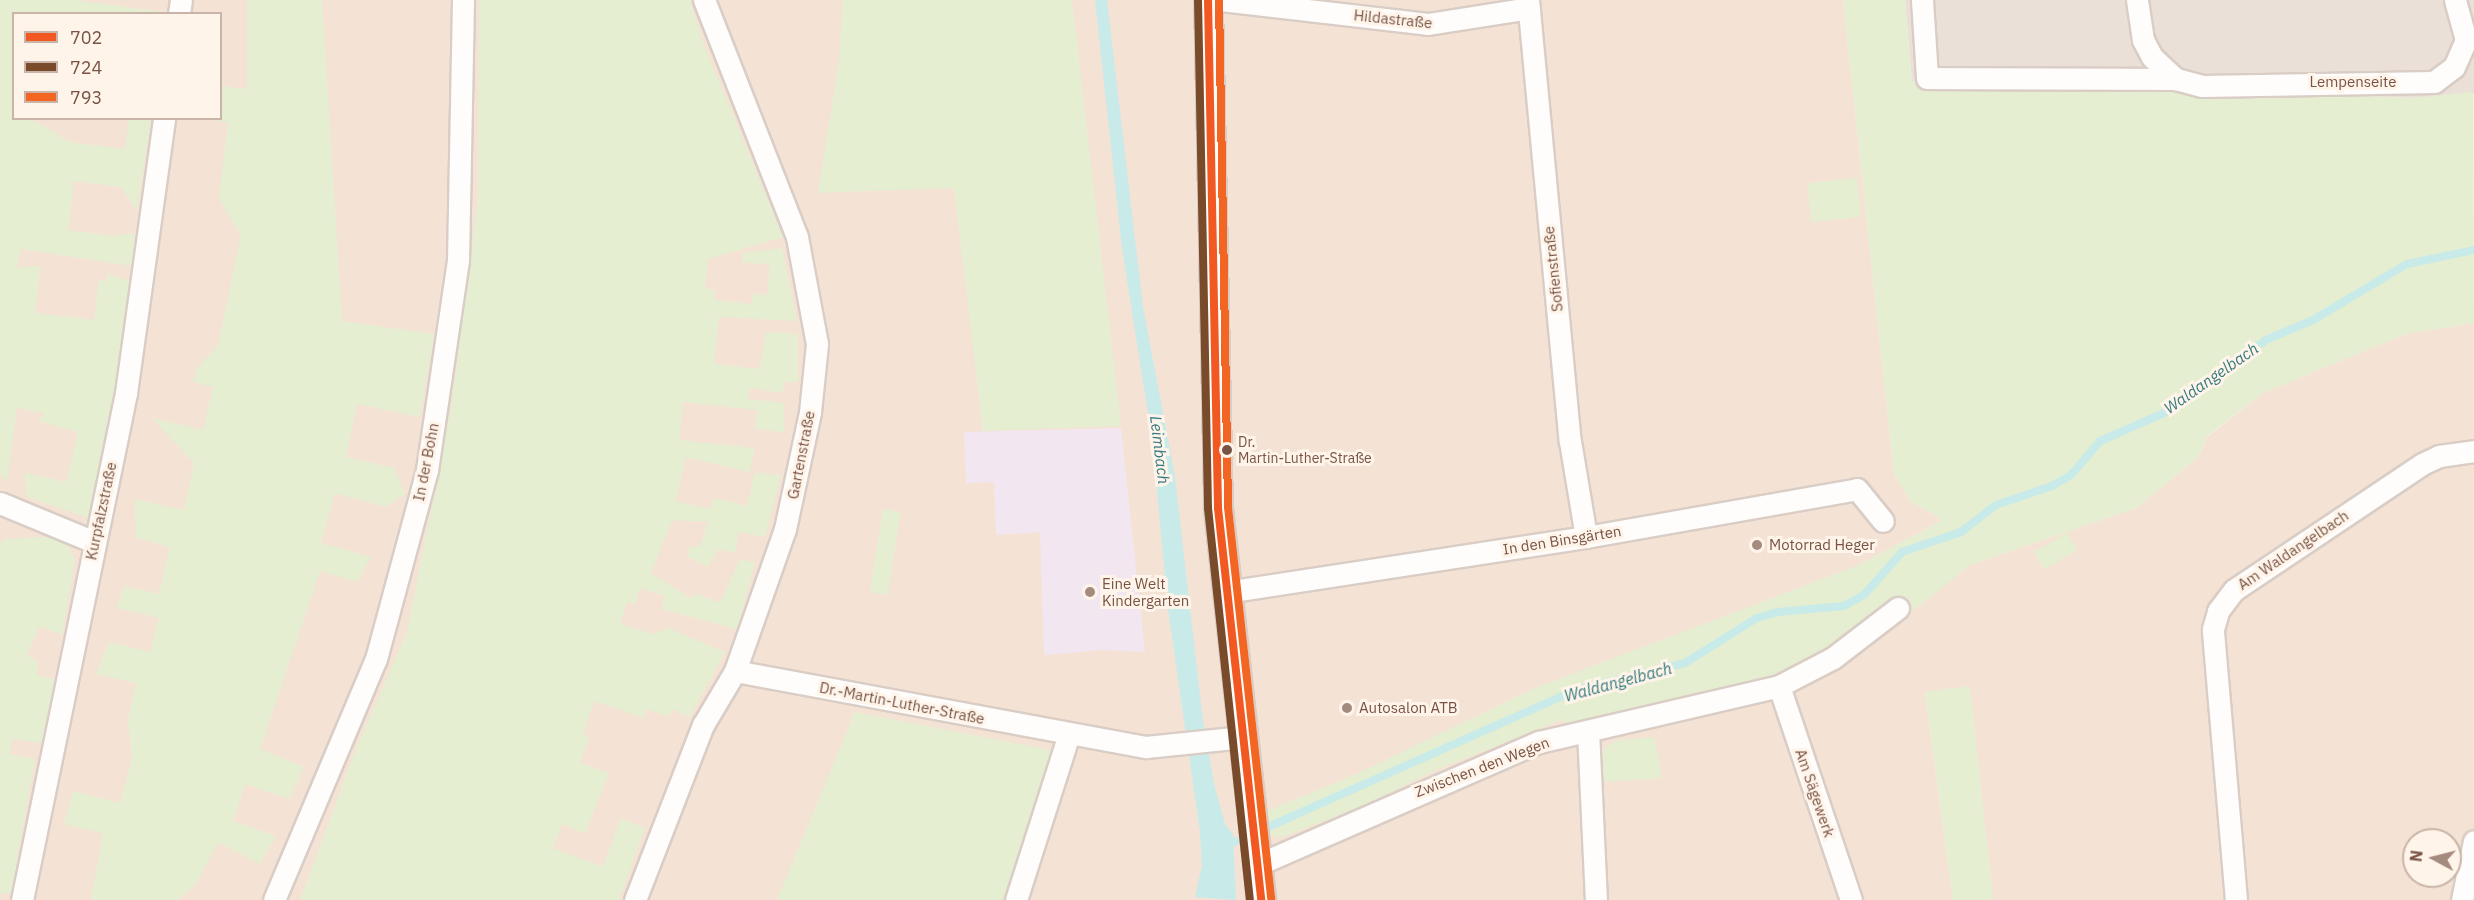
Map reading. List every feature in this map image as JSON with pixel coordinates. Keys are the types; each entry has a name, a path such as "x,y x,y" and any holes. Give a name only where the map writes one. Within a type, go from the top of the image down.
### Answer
{"street":[{"name":"In der Bohn","path":"274,900 376,659 427,470 458,260 463,0"},
{"name":"Gartenstraße","path":"635,900 703,725 735,671 785,529 810,412 817,344 797,237 704,0"},
{"path":"1208,0 1218,508 1261,900"},
{"name":"Hildastraße","path":"1221,0 1428,24 1451,24 1528,4"},
{"name":"Lempenseite","path":"1922,0 1927,78 2176,79 2202,86 2434,82 2454,67 2466,40 2455,0"},
{"path":"2138,0 2147,48 2176,79"},
{"name":"Sofienstraße","path":"1528,4 1570,441 1586,537"},
{"name":"Kurpfalzstraße","path":"22,900 126,393 164,120"},
{"name":"Am Waldangelbach","path":"2236,900 2213,629 2218,611 2234,590 2422,464 2439,456 2474,451"},
{"name":"In den Binsgärten","path":"1226,592 1586,537 1857,489 1883,521"},
{"path":"0,503 94,542"},
{"path":"1596,900 1588,731 1779,686 1833,658 1898,608"},
{"name":"Dr.-Martin-Luther-Straße","path":"735,671 1069,734 1168,747 1242,737"},
{"name":"Am Sägewerk","path":"1779,686 1851,900"},
{"name":"Zwischen den Wegen","path":"1257,858 1539,742 1588,731"},
{"path":"1016,900 1069,734"},
{"path":"2462,900 2474,841"}],"shaded area":[{"path":"0,0 1843,0 1894,474 1910,501 1943,520 1859,565 1947,581 1970,565 2136,508 2198,457 2207,437 2263,393 2408,333 2474,323 2474,900 1993,900 1969,687 1925,693 1953,900 0,900"},
{"path":"1905,0 2474,0 2474,94 2414,98 1912,81"},
{"name":"Eine Welt Kindergarten","path":"1121,428 1145,652 1101,650 1044,655 1040,532 996,535 994,482 966,483 964,432"}],"green space":[{"path":"0,0 74,0 165,12 12,12 12,120 33,120 70,142 125,149 129,120 151,120 137,211 121,187 74,181 68,230 115,236 135,233 132,266 21,249 17,268 40,266 35,313 94,320 99,280 106,281 107,274 130,281 110,422 89,518 27,497 25,473 66,482 78,432 38,421 45,413 17,408 7,481 0,475"},
{"path":"247,0 322,0 342,321 434,334 420,417 357,404 346,457 394,468 405,494 385,507 335,493 321,543 371,557 357,582 320,571 260,749 304,767 289,799 245,784 233,821 276,836 260,864 218,842 196,884 178,900 91,900 103,833 64,824 73,791 120,803 132,759 128,721 136,683 96,674 109,642 150,652 159,618 117,608 124,586 159,594 170,547 136,538 134,499 184,510 194,463 152,418 203,430 213,387 193,382 196,370 218,345 241,235 219,199 228,122 211,120 222,120 222,86 247,89"},
{"path":"479,0 690,0 702,40 783,237 708,259 705,288 715,290 714,300 752,304 753,294 767,295 770,265 742,262 743,253 782,248 797,321 719,317 714,364 760,369 766,332 798,334 798,382 784,382 783,393 750,388 748,399 784,403 784,432 755,429 757,410 683,402 679,440 755,448 749,472 686,457 675,501 710,509 714,498 747,506 755,473 781,475 765,537 738,532 736,552 717,550 708,567 688,557 690,546 700,547 708,522 672,520 651,573 692,599 696,593 720,603 740,559 755,563 737,629 661,609 665,596 640,588 635,604 627,602 620,624 653,634 668,628 725,652 690,717 672,709 669,716 646,709 644,718 594,701 583,734 589,737 580,763 609,773 585,833 562,824 553,848 603,867 621,818 645,828 619,900 300,900 357,747 407,632 451,408 478,198"},
{"path":"843,0 1072,0 1121,426 983,431 954,188 818,193 839,61"},
{"path":"1843,0 1905,0 1912,81 2414,98 2473,92 2474,323 2408,333 2263,393 2207,436 2198,457 2136,508 1970,565 1914,610 1779,686 1588,731 1561,720 1436,770 1358,808 1279,838 1271,834 1267,811 1352,776 1535,688 1859,565 1943,520 1910,501 1894,474"},
{"path":"1857,178 1861,217 1811,222 1807,183"},
{"path":"883,509 901,512 888,595 870,592"},
{"path":"2067,533 2077,550 2044,569 2034,552"},
{"path":"49,537 68,545 75,560 62,635 39,626 27,655 38,662 36,675 54,679 44,743 12,739 10,754 35,759 11,894 0,893 0,546 3,539"},
{"path":"1970,686 1993,900 1953,900 1925,692"},
{"path":"855,712 1061,752 1011,900 777,900"},
{"path":"1654,737 1662,778 1603,782 1601,755 1606,747 1618,740"}],"water":[{"name":"Leimbach","path":"1095,0 1107,0 1143,307 1175,477 1203,721 1215,788 1225,824 1233,834 1236,900 1195,897 1202,865 1200,832 1168,609 1152,438 1122,249"}],"waterway":[{"name":"Waldangelbach","path":"1259,831 1576,690 1685,663 1757,618 1778,612 1844,606 1864,595 1902,552 1961,532 1996,505 2052,486 2071,475 2100,441 2164,413 2266,340 2313,320 2407,264 2474,250"},
{"name":"Waldangelbach","path":"1223,846 1248,837"}],"transit line":[{"name":"724","path":"1198,0 1208,508 1250,900"},
{"name":"702","path":"1208,0 1218,508 1261,900"},
{"name":"793","path":"1219,0 1228,507 1271,899"}],"place":[{"name":"Dr. Martin-Luther-Straße","path":"1227,450"},
{"name":"Motorrad Heger","path":"1757,545"},
{"name":"Eine Welt Kindergarten","path":"1090,592"},
{"name":"Autosalon ATB","path":"1347,708"}]}
